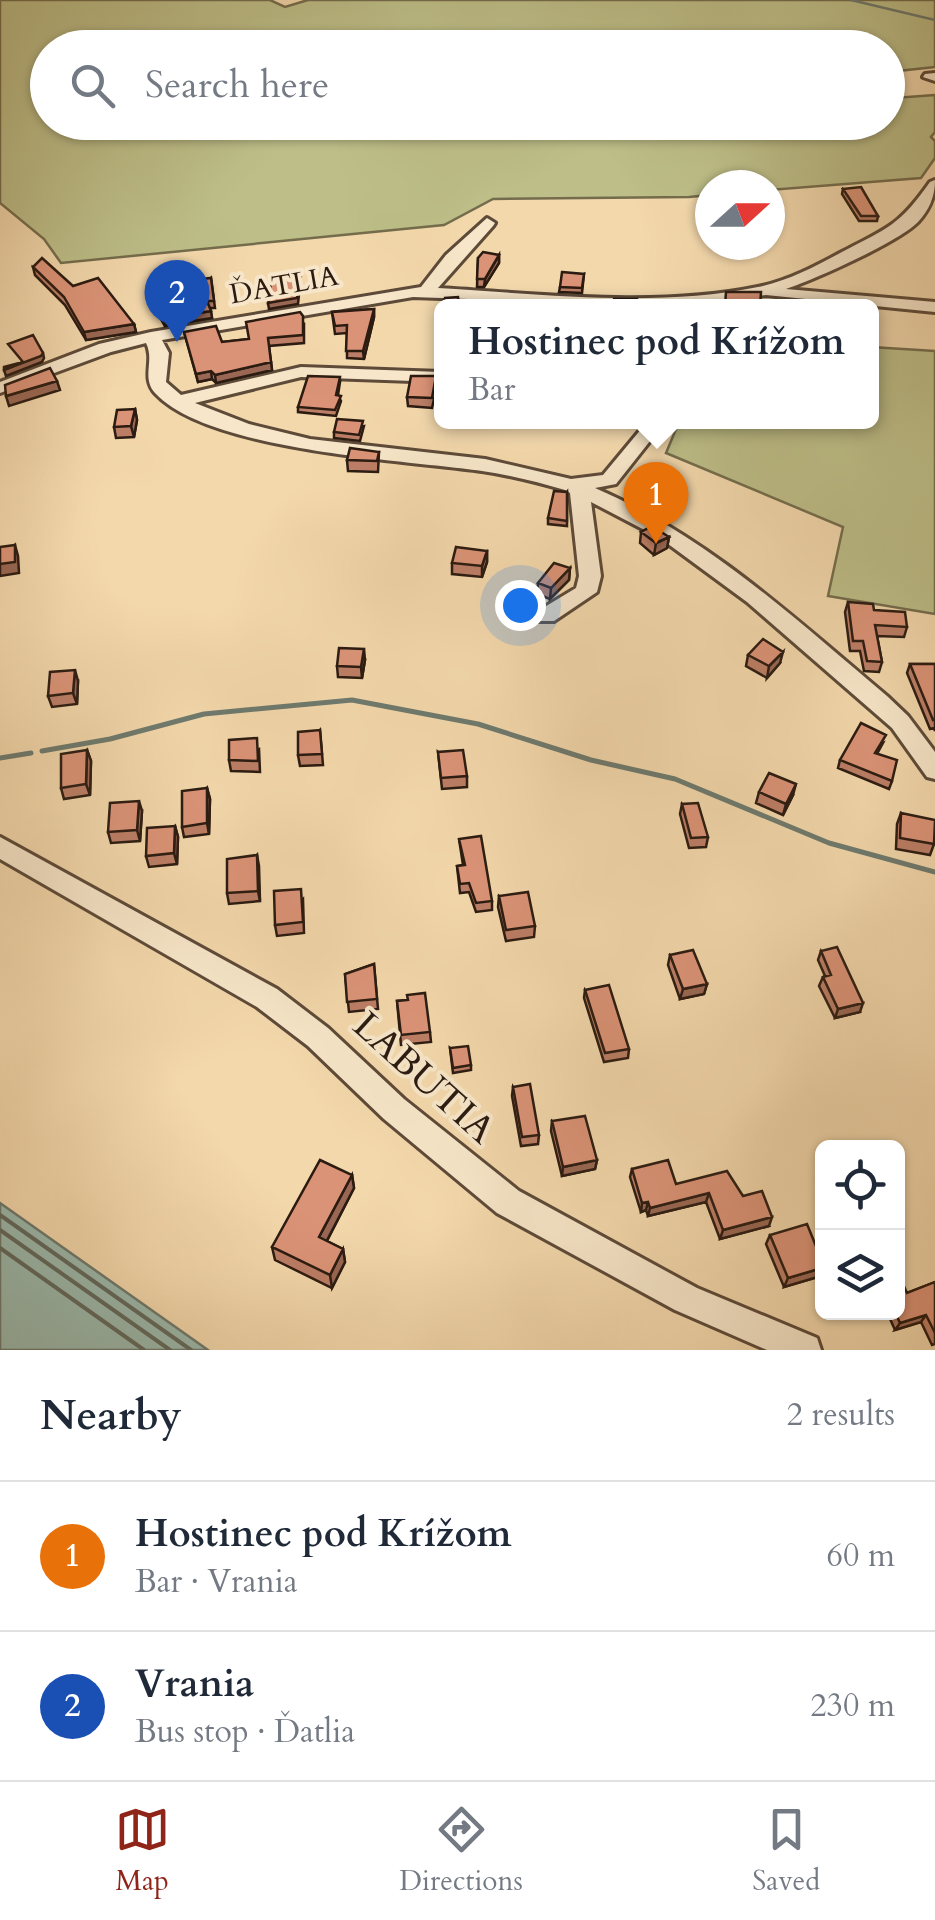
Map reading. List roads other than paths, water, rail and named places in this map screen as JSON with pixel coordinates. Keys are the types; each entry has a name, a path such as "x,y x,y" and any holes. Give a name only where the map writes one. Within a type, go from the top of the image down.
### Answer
{"street":[{"name":"ĎATLIA","path":"760,292 809,276 898,229 912,219 935,184"},
{"path":"427,291 452,258 488,224"},
{"name":"ĎATLIA","path":"0,388 105,348 151,337 427,291 556,299"},
{"name":"ĎATLIA","path":"688,299 760,292 842,299"},
{"name":"ĎATLIA","path":"879,302 935,307"},
{"path":"151,337 160,353 157,384 180,402 242,428 295,440 516,471 573,488 653,521 695,550 878,702 900,722 935,770"},
{"path":"180,402 301,372 434,377"},
{"path":"573,488 609,480 650,429"},
{"path":"546,616 586,592 590,576 573,488"},
{"name":"LABUTIA","path":"0,847 267,998 318,1037 394,1109 508,1202 686,1299 805,1350"}],"water":[{"path":"0,1203 208,1350 0,1350"}],"waterway":[{"path":"851,0 935,20"},
{"path":"42,751 110,739 204,714 352,700 478,724 591,760 675,779 829,843 935,872"},
{"path":"0,758 31,753"}],"place":[{"name":"Vrania","path":"177,342"},
{"name":"Hostinec pod Krížom","path":"656,544"}]}
